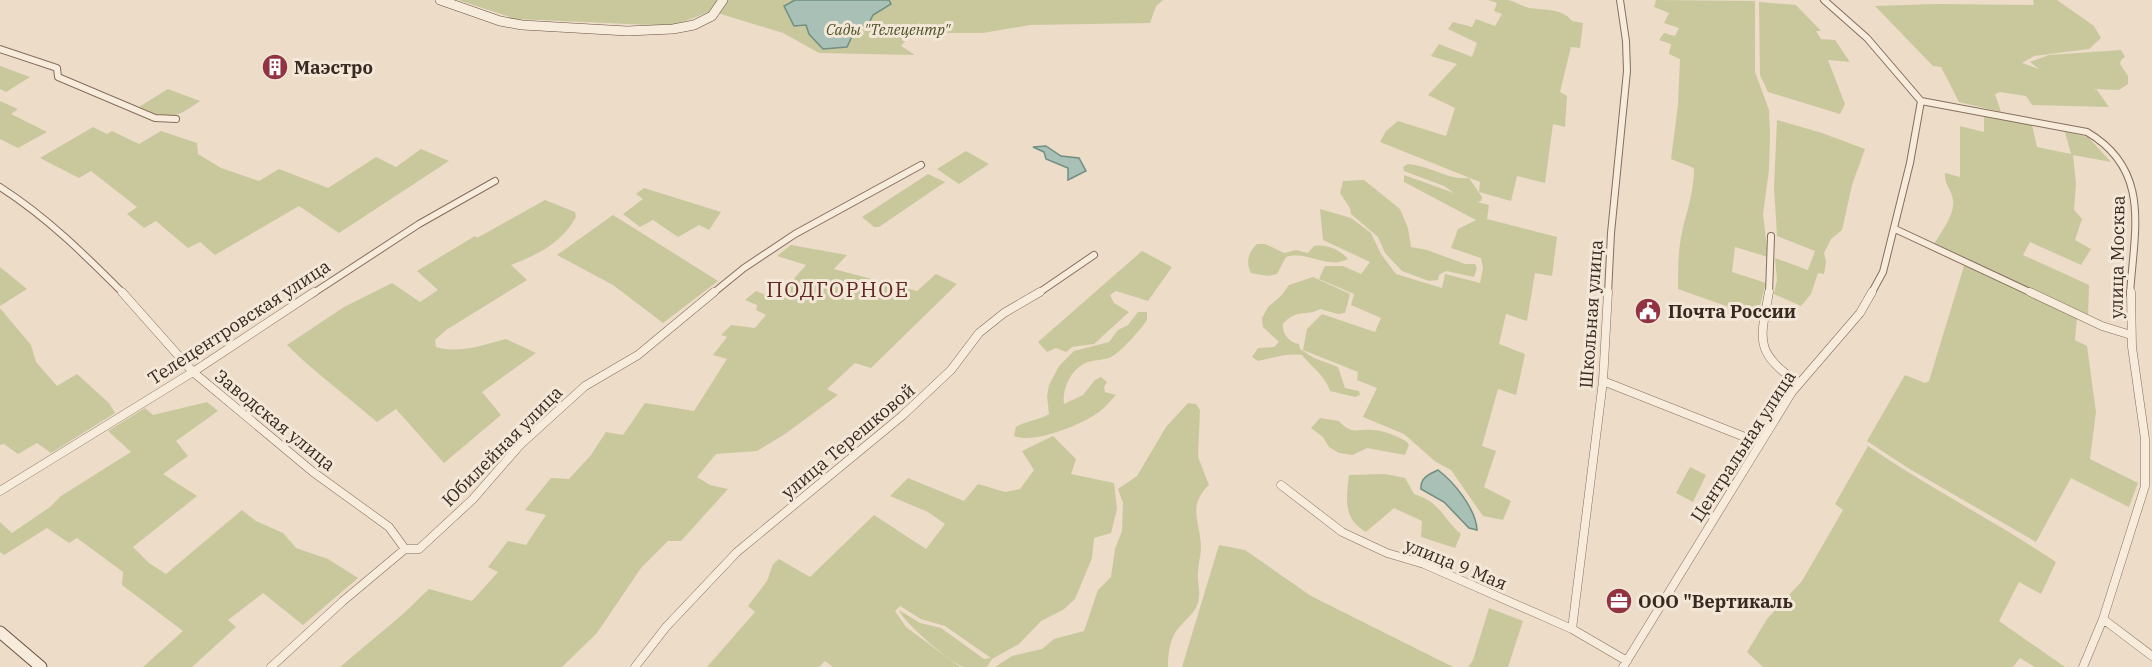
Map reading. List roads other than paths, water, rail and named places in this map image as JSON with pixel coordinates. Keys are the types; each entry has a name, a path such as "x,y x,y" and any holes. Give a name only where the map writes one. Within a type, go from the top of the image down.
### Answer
{"street":[{"path":"440,0 500,21 522,25 627,31 673,29 694,25 712,16 723,0"},
{"name":"Школьная улица","path":"1572,629 1603,381 1611,233 1627,71 1626,41 1620,0"},
{"path":"1824,0 1867,38 1921,100"},
{"path":"0,49 56,67 58,78 155,118 176,119"},
{"name":"Центральная улица","path":"1625,664 1798,383 1860,313 1883,272 1895,229 1921,110 1921,100"},
{"name":"улица Москва","path":"1921,100 2095,135 2122,164 2134,190 2136,210 2130,304 2131,335 2143,395 2149,466 2145,486 2103,619 2083,667"},
{"name":"Юбилейная улица","path":"271,667 343,600 405,549 419,549 472,500 520,445 585,386 638,355 744,268 795,234 921,165"},
{"name":"Телецентровская улица","path":"0,491 193,372 375,252 495,181"},
{"name":"Заводская улица","path":"0,187 33,208 69,239 142,312 193,372 313,472 389,527 405,549"},
{"path":"1895,229 2102,326 2131,335"},
{"path":"1771,236 1770,286 1761,329 1761,343 1767,356 1778,370 1798,383"},
{"name":"улица Терешковой","path":"635,667 666,627 737,552 902,416 951,370 979,333 1004,313 1036,295 1094,255"},
{"path":"1603,381 1760,443"},
{"name":"улица 9 Мая","path":"1281,485 1351,536 1387,553 1424,564 1572,629 1625,664"},
{"path":"2103,619 2152,656"},
{"path":"0,632 41,667"}],"place":[{"name":"Маэстро","path":"275,67"},
{"name":"Почта России","path":"1648,311"},
{"name":"ООО \"Вертикаль","path":"1619,601"}],"district":[{"name":"ПОДГОРНОЕ","path":"838,289"}],"park label":[{"name":"Сады \"Телецентр\"","path":"888,29"}]}
